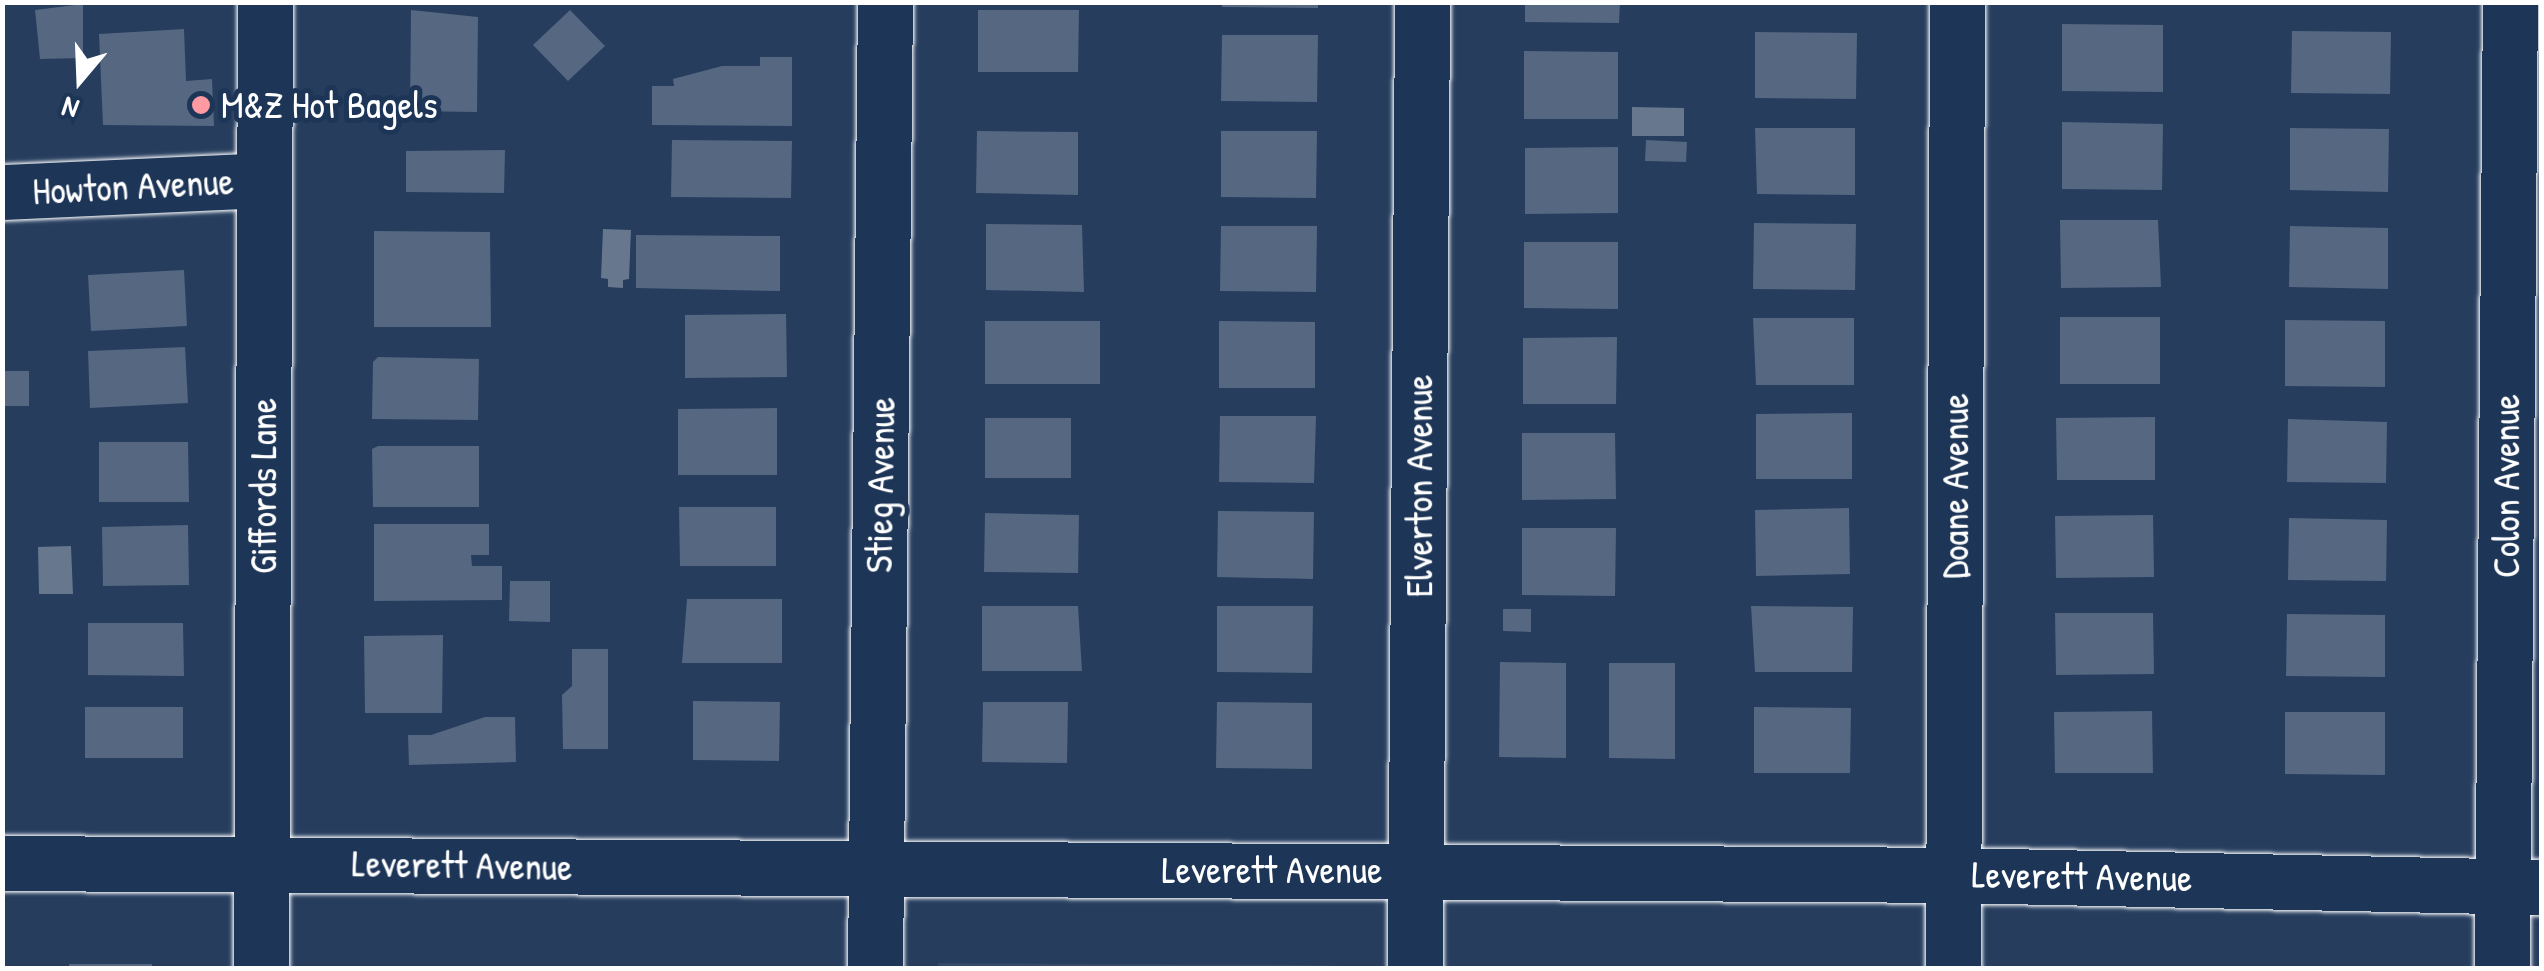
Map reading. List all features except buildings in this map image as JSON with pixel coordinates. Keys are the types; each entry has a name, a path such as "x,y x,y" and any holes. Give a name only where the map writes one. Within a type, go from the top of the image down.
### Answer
{"street":[{"name":"Giffords Lane","path":"261,968 266,2"},
{"name":"Stieg Avenue","path":"875,968 885,2"},
{"name":"Elverton Avenue","path":"1415,968 1422,2"},
{"name":"Doane Avenue","path":"1953,968 1957,2"},
{"name":"Colon Avenue","path":"2502,968 2522,884 2510,2"},
{"name":"Howton Avenue","path":"2,192 264,180"},
{"name":"Leverett Avenue","path":"2,863 1954,875 2522,884"}],"shaded area":[{"path":"1632,107 1684,108 1684,136 1632,136"},
{"path":"603,229 631,230 629,279 623,280 623,288 608,287 608,279 601,278"},
{"path":"71,546 73,594 39,594 38,547"},
{"path":"938,963 1303,965 1347,966 938,968"}],"place":[{"name":"M&Z Hot Bagels","path":"201,105"}]}
